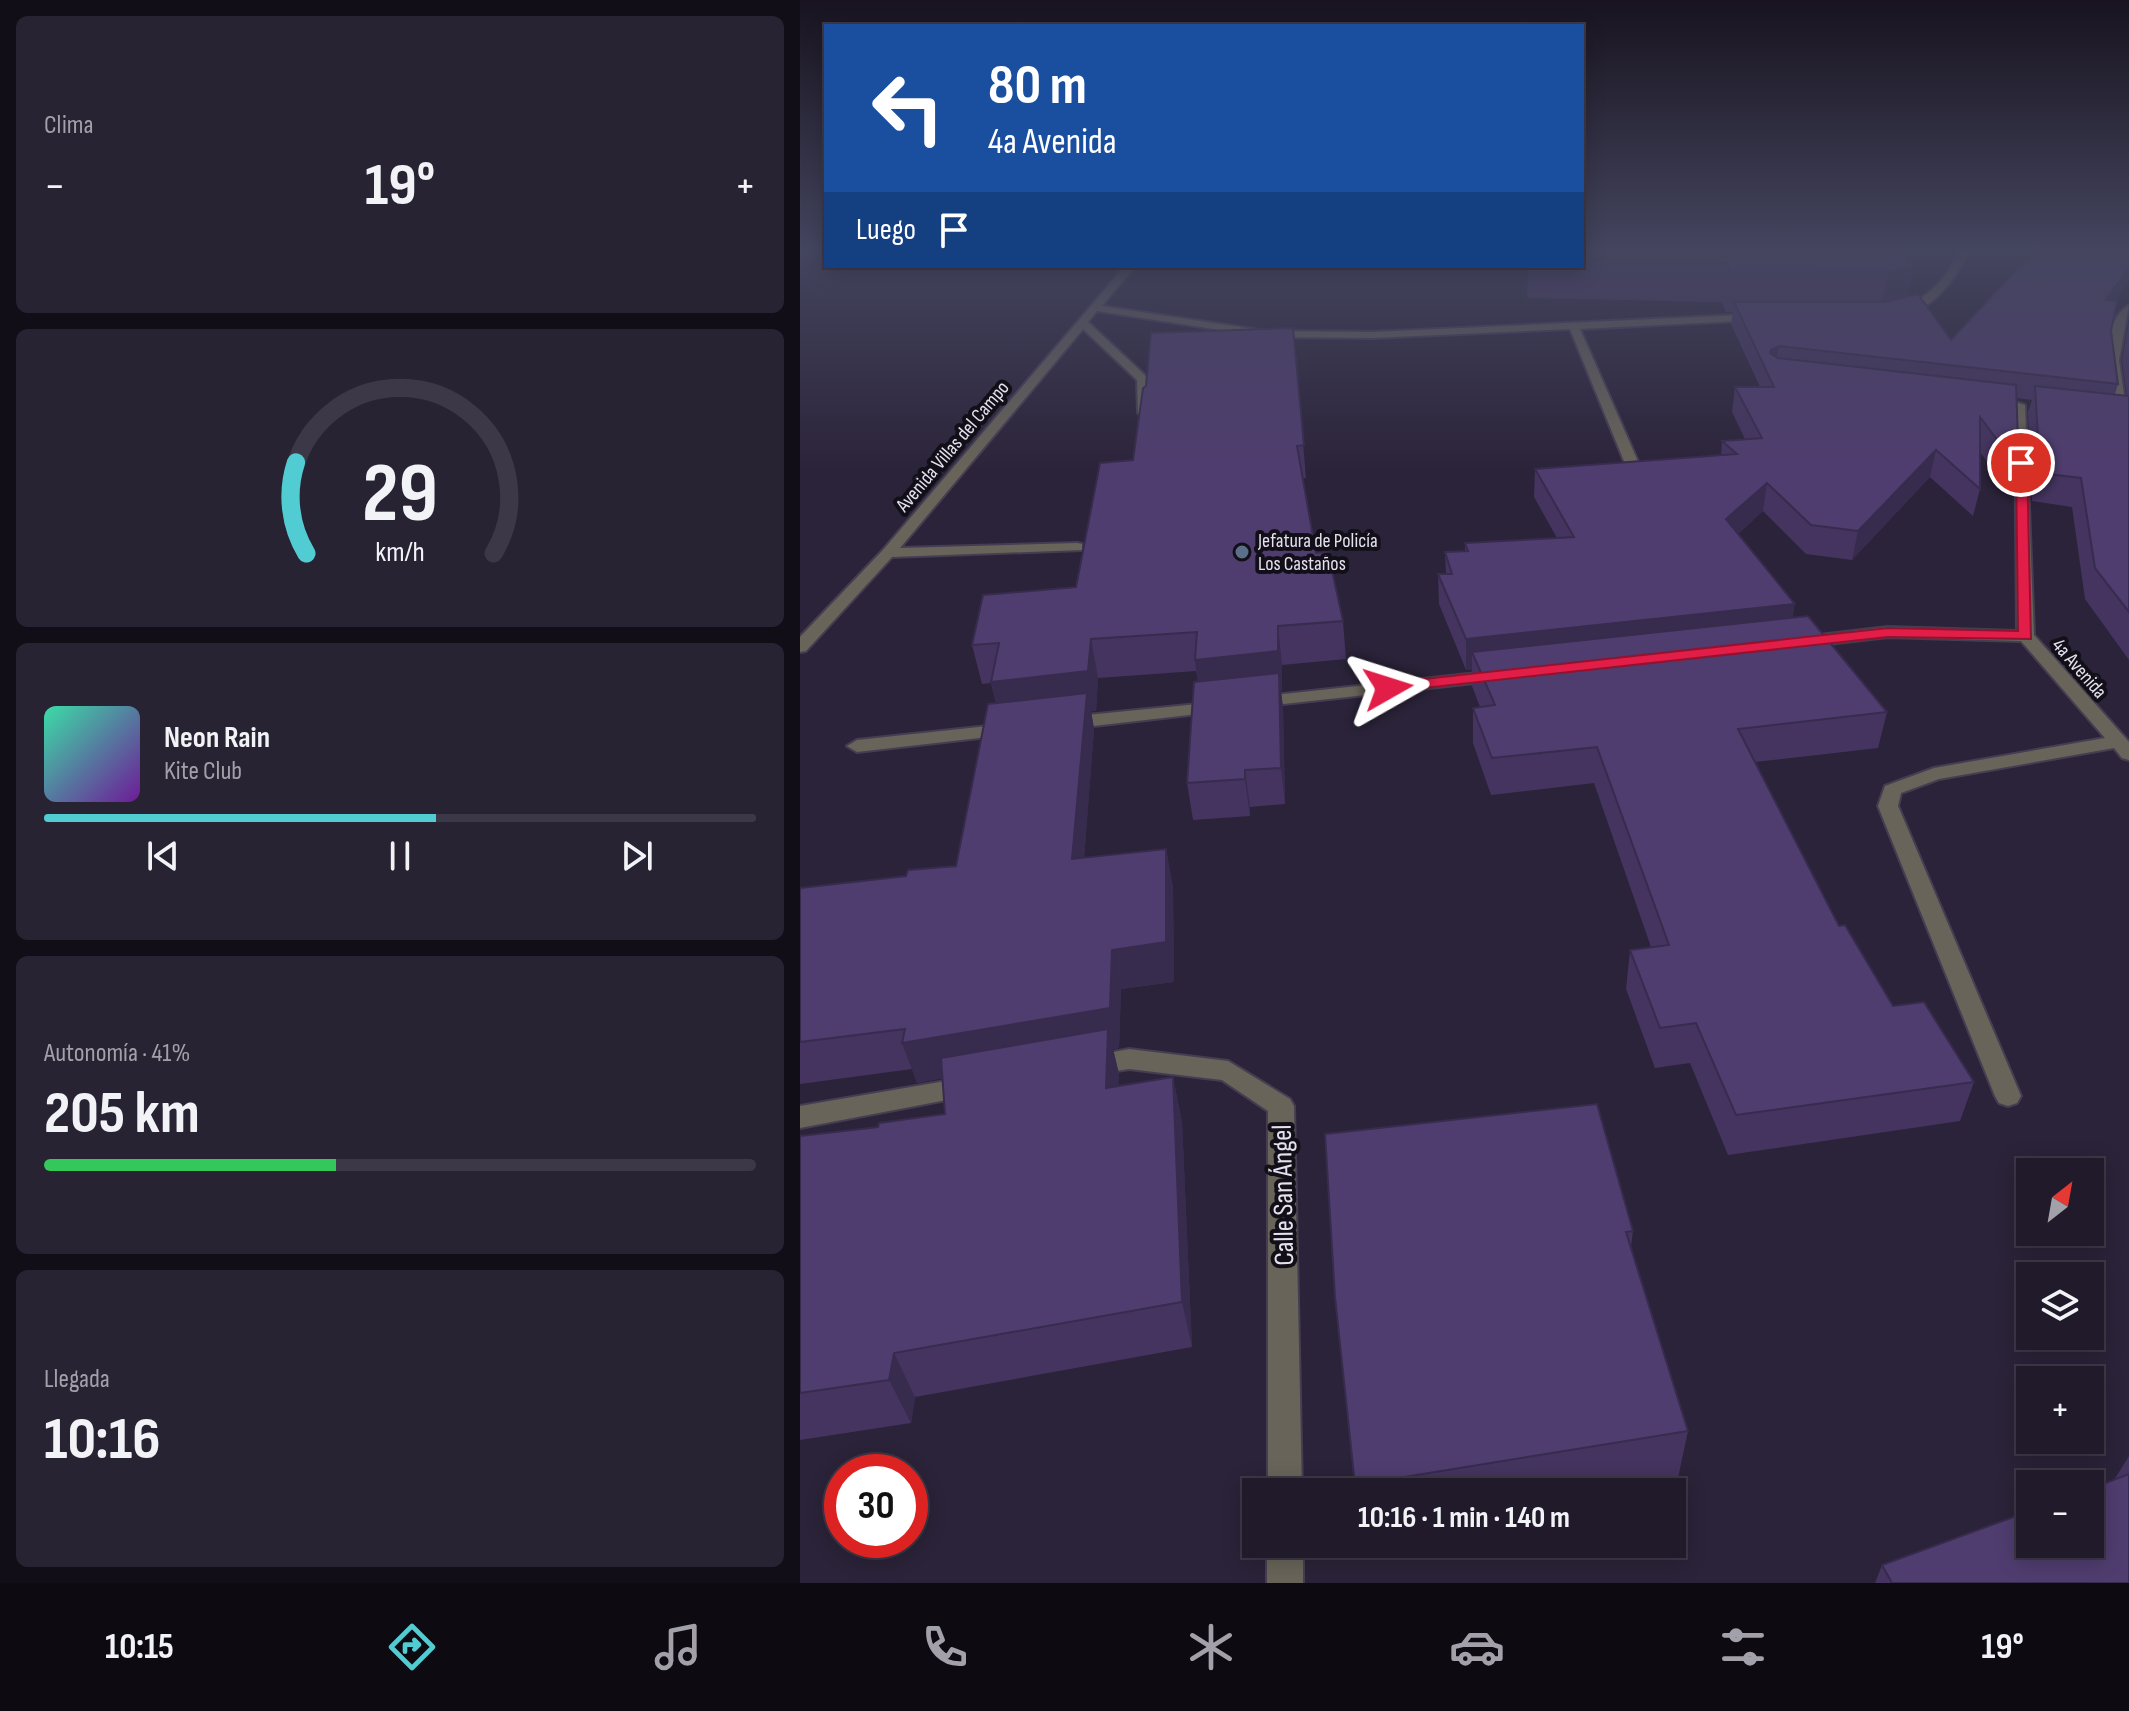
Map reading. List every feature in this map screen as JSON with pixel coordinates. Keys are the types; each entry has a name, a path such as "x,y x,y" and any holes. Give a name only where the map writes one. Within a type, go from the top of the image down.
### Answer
{"street":[{"name":"Avenida Villas del Campo","path":"800,647 888,553 1080,324"},
{"path":"1084,324 1143,379 1144,413"},
{"path":"1199,324 1266,334 1373,335 1637,324"},
{"path":"2107,414 2125,416 2114,376 2117,324"},
{"path":"1574,327 1633,466"},
{"name":"4a Avenida","path":"2019,405 2026,636 2123,748"},
{"path":"888,553 1077,547"},
{"path":"1777,645 1888,632 2026,636"},
{"path":"857,746 1508,675"},
{"path":"2008,1096 1888,806 1892,790 1934,774 2123,748"},
{"name":"Calle San Ángel","path":"1066,1070 1129,1059 1228,1071 1281,1106 1285,1478"},
{"path":"800,1117 988,1084"},
{"path":"1285,1558 1285,1583"}],"building":[{"path":"1744,324 1939,324 1951,340 1966,324 2112,324 2118,384 1779,346 1770,353 1778,358 2016,385 2019,469 1980,417 1980,489 1936,450 1858,531 1811,525 1767,483 1726,519 1795,604 1466,639 1438,574 1452,574 1445,552 1468,551 1465,543 1574,537 1535,469 1737,454 1722,441 1762,438 1735,387 1774,387"},
{"path":"1293,328 1304,445 1297,446 1316,553 1328,552 1343,621 1278,626 1278,651 1195,660 1197,632 1091,639 1088,671 991,682 999,643 972,645 983,595 1076,587 1100,463 1133,460 1143,388 1146,386 1151,333"},
{"path":"2035,386 2129,396 2129,612 2095,568 2081,478 2040,473"},
{"path":"1808,616 1887,712 1738,729 1839,926 1845,925 1893,1006 1924,1002 1974,1082 1736,1115 1696,1023 1660,1028 1630,950 1669,945 1597,747 1492,758 1473,708 1495,705 1472,652"},
{"path":"1279,673 1281,768 1245,770 1245,779 1187,783 1194,682"},
{"path":"1087,693 1072,859 1166,849 1166,942 1112,950 1110,1008 902,1043 905,1029 800,1042 800,888 906,876 908,870 956,866 988,704"},
{"path":"1108,1029 1106,1088 1173,1077 1182,1302 894,1353 889,1380 800,1393 800,1136 878,1127 879,1123 945,1114 941,1058"},
{"path":"1597,1104 1633,1231 1626,1232 1688,1431 1398,1478 1354,1478 1335,1297 1325,1134"},
{"path":"2129,1474 2129,1583 1892,1583 1882,1565 2016,1516 2016,1558 2104,1558 2104,1484"}],"place":[{"name":"Jefatura de Policía Los Castaños","path":"1242,552"}],"route":[{"path":"1388,688 1888,632 2026,636 2021,463"}]}
